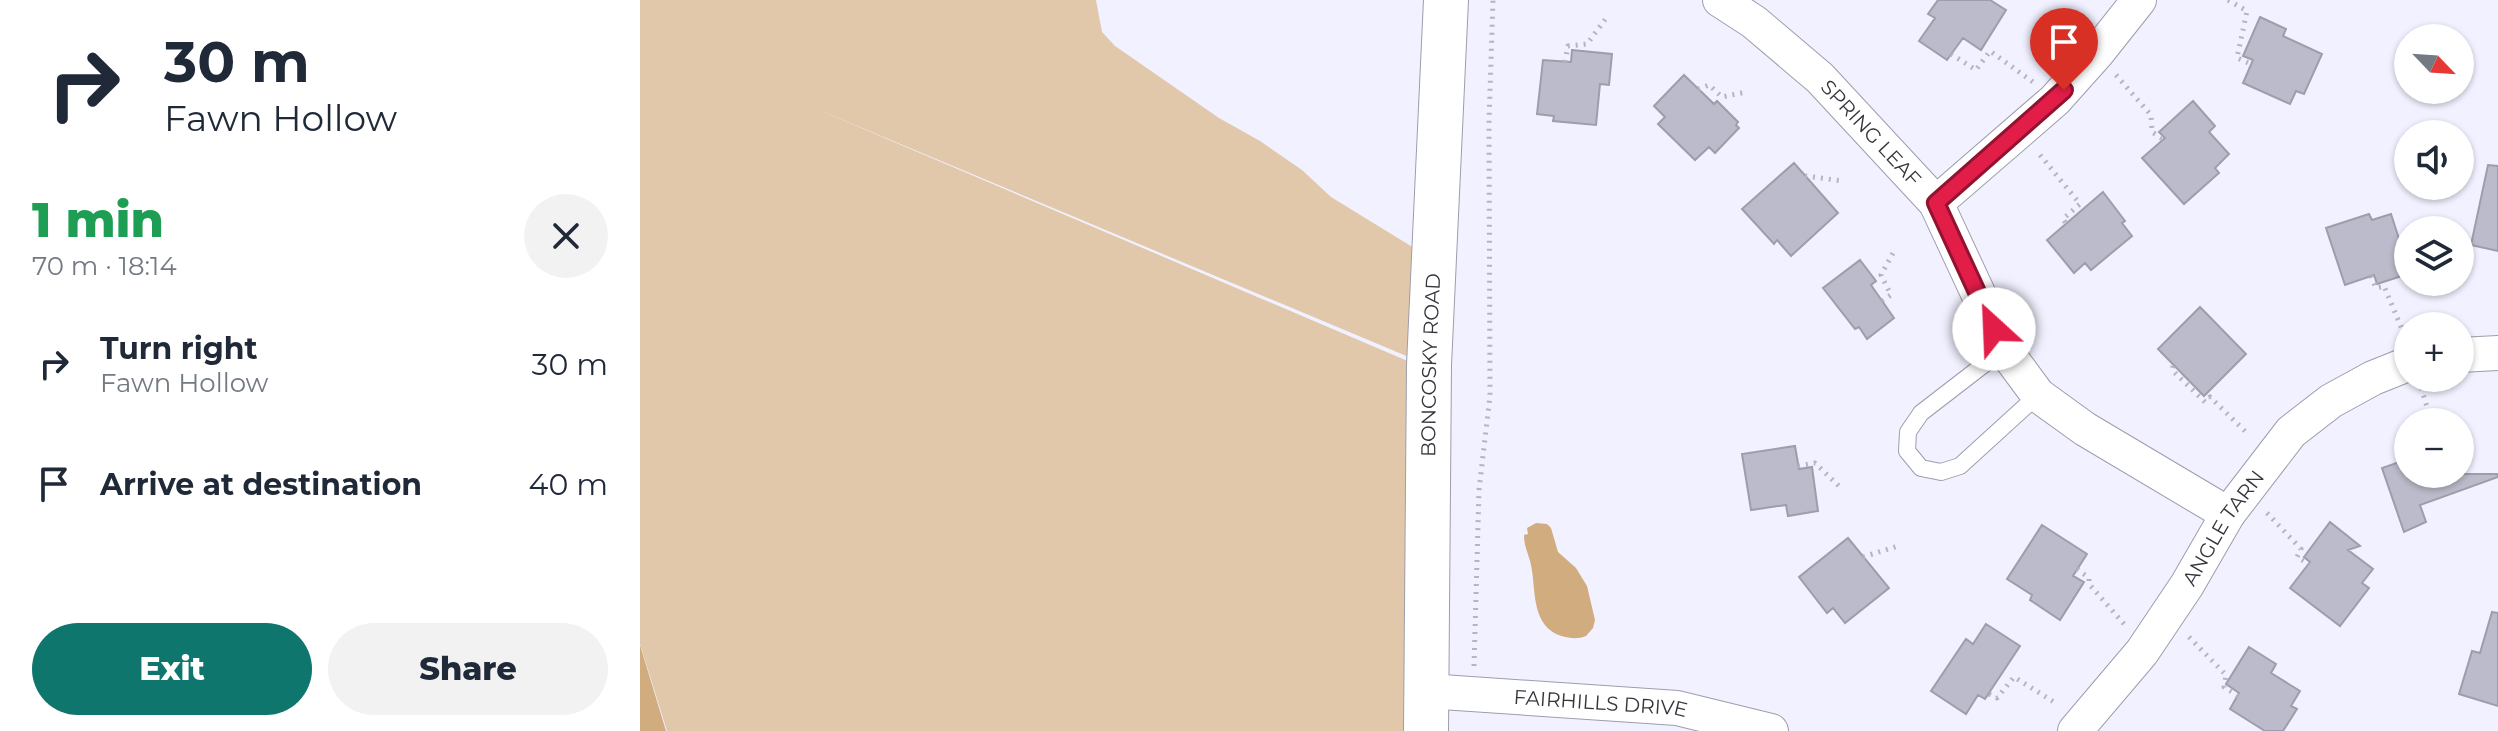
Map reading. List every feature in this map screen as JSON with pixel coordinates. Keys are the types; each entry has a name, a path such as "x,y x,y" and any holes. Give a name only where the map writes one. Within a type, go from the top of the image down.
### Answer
{"street":[{"name":"BONCOSKY ROAD","path":"1427,711 1429,365 1446,0"},
{"name":"SPRING LEAF","path":"1720,0 1754,22 1820,78 1936,203 2004,349 2038,395 2085,429 2228,514"},
{"path":"1936,203 2055,100 2139,0"},
{"path":"2474,354 2498,353"},
{"name":"ANGLE TARN","path":"2068,719 2142,652 2187,585 2228,514 2291,432 2331,401 2394,369"},
{"name":"FAIRHILLS DRIVE","path":"1427,711 1472,695 1677,708 1771,731"}],"lane":[{"path":"2004,349 1921,413 1908,432 1907,451 1921,468 1941,472 1960,466 2038,395"}],"path":[{"path":"1472,695 1479,490 1490,396 1489,122 1493,0"},
{"path":"2228,0 2247,11 2237,58 2251,64"},
{"path":"1565,62 1568,46 1587,44 1607,17"},
{"path":"1951,54 1976,70 1990,51 2034,82"},
{"path":"2116,74 2151,115 2152,132 2163,139"},
{"path":"1698,89 1709,85 1722,97 1746,92"},
{"path":"2040,155 2080,204 2063,219 2067,225"},
{"path":"1805,176 1843,181"},
{"path":"1882,301 1891,295 1881,275 1893,253"},
{"path":"2371,276 2376,288 2384,286 2394,314"},
{"path":"2173,366 2172,370 2205,402 2210,397 2249,435"},
{"path":"1798,466 1815,463 1842,489"},
{"path":"2264,509 2301,549 2297,557 2309,564"},
{"path":"1863,557 1898,546"},
{"path":"2077,569 2089,578 2089,584 2126,626"},
{"path":"2188,636 2226,675 2224,687 2238,696"},
{"path":"1989,694 1997,698 2014,677 2068,719"}],"shaded area":[{"path":"640,0 1096,0 1102,32 1115,46 1219,118 1302,170 1331,197 1419,251 1416,360 812,107 1417,365 1408,731 667,731 640,644"},
{"path":"1536,523 1547,524 1551,528 1558,552 1576,568 1587,586 1595,620 1586,636 1571,638 1556,634 1538,613 1524,535 1528,534 1527,528"},
{"path":"640,645 666,731 640,731"}],"building":[{"path":"1938,0 1990,0 2006,10 1981,50 1963,38 1947,60 1919,41 1935,18 1928,14"},
{"path":"2260,17 2286,29 2283,36 2322,54 2304,94 2296,91 2290,104 2243,83 2253,60 2243,56"},
{"path":"1572,50 1612,54 1609,85 1600,84 1596,125 1553,121 1554,116 1537,114 1543,60 1571,62"},
{"path":"1684,75 1714,104 1717,101 1738,122 1736,125 1739,128 1715,153 1709,147 1695,160 1658,124 1665,117 1654,106"},
{"path":"2193,101 2215,126 2209,132 2229,154 2215,168 2219,173 2184,204 2142,158 2165,138 2159,132"},
{"path":"1794,163 1838,213 1791,256 1777,240 1774,244 1742,209"},
{"path":"2488,165 2498,166 2498,251 2474,246 2474,231"},
{"path":"2103,192 2125,221 2122,223 2132,236 2091,270 2085,263 2074,273 2047,240"},
{"path":"2369,214 2372,220 2391,214 2394,223 2394,279 2377,284 2374,275 2345,285 2326,228"},
{"path":"1860,260 1876,281 1871,285 1894,318 1867,339 1859,327 1855,329 1823,288"},
{"path":"2200,307 2246,354 2204,396 2158,349"},
{"path":"1795,446 1799,469 1812,467 1818,511 1788,516 1786,505 1751,510 1742,454"},
{"path":"2394,464 2394,488 2467,488 2420,505 2426,522 2404,532 2382,468"},
{"path":"2474,474 2497,474 2498,477 2474,486"},
{"path":"2330,522 2360,546 2348,550 2373,569 2362,583 2369,588 2340,626 2290,588 2310,562 2304,557"},
{"path":"2042,525 2087,554 2073,576 2084,582 2060,620 2030,600 2032,595 2007,579"},
{"path":"1848,538 1889,588 1845,623 1833,608 1827,613 1799,577"},
{"path":"2492,612 2498,613 2498,706 2459,694 2472,651 2480,653"},
{"path":"1986,624 2020,646 1985,699 1978,695 1966,714 1931,691 1966,639 1973,644"},
{"path":"2249,647 2276,664 2271,673 2300,691 2291,706 2297,709 2283,731 2265,731 2230,709 2239,693 2226,684"}],"route":[{"path":"1994,329 1936,203 2064,90"}]}
